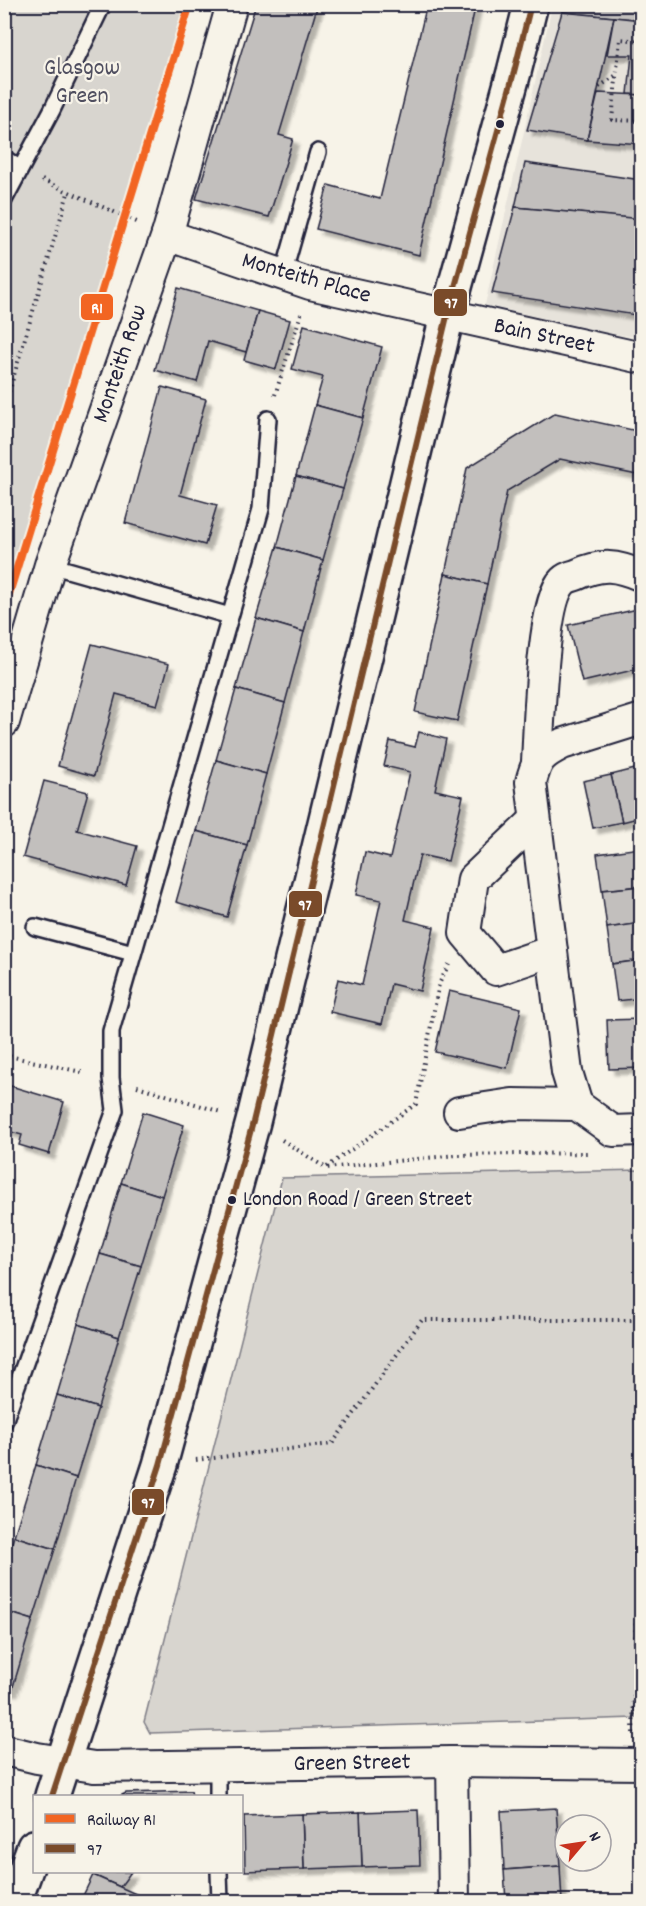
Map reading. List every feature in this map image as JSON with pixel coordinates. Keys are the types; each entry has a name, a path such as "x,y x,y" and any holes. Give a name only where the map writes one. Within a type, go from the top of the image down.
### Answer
{"main road":[{"path":"53,1795 160,1465 253,1122 447,316 531,4"},
{"path":"14,1902 33,1850"}],"street":[{"name":"Monteith Row","path":"4,722 50,565 167,235 232,4"},
{"name":"Monteith Place","path":"167,235 297,280 447,316"},
{"name":"Bain Street","path":"447,316 642,358"},
{"path":"577,1105 567,1072 531,782 537,762 547,624 552,598 564,580 587,570 609,565 642,576"},
{"path":"537,762 562,744 642,719"},
{"path":"535,820 473,879 465,933 496,970 552,951"},
{"path":"459,1112 512,1104 577,1105 613,1131 642,1130"},
{"name":"Green Street","path":"4,1750 63,1763 106,1767 452,1762 637,1764"},
{"path":"452,1762 454,1902"}],"lane":[{"path":"4,200 52,110 103,4"},
{"path":"297,280 318,152"},
{"path":"4,158 20,170"},
{"path":"4,1422 12,1379 115,1110 111,1078 111,1031 261,509 268,419"},
{"path":"50,565 230,616"},
{"path":"35,927 133,953"},
{"path":"218,1766 218,1795"},
{"path":"219,1873 220,1902"}],"path":[{"path":"642,41 620,39 612,120 642,121"},
{"path":"599,87 615,76"},
{"path":"20,170 167,235"},
{"path":"4,409 68,193"},
{"path":"268,419 297,280"},
{"path":"326,1168 416,1104 439,984 465,933"},
{"path":"253,1122 326,1168 458,1155 597,1153"},
{"path":"160,1465 332,1444 422,1320 642,1320"},
{"path":"637,1764 642,1390"}],"shaded area":[{"path":"551,11 641,19 641,338 608,333 485,305"}],"green space":[{"name":"Glasgow Green","path":"5,5 185,5 122,232 49,464 5,615"},
{"path":"641,1170 642,1631 635,1632 635,1718 150,1733 144,1722 282,1178"}],"building":[{"path":"256,4 318,4 279,135 293,139 269,217 196,199"},
{"path":"427,4 476,4 419,255 316,229 328,185 380,199"},
{"path":"564,4 642,4 642,20 562,12"},
{"path":"562,12 614,17 587,140 527,130"},
{"path":"614,17 642,20 642,95 628,94 632,55 607,55"},
{"path":"598,93 642,95 642,144 587,140"},
{"path":"525,163 641,180 638,219 515,207"},
{"path":"515,207 642,219 642,316 492,293"},
{"path":"178,288 258,311 246,352 208,341 197,382 155,370"},
{"path":"258,311 290,320 276,369 244,360"},
{"path":"304,325 382,347 363,418 315,405 323,377 292,369"},
{"path":"162,387 206,399 180,495 217,505 205,545 125,523"},
{"path":"315,405 363,418 343,489 296,476"},
{"path":"555,413 642,432 642,476 560,459 507,491 487,584 445,574 467,468"},
{"path":"296,476 343,489 323,560 277,547"},
{"path":"277,547 323,560 304,632 256,618"},
{"path":"445,574 487,584 457,721 415,712"},
{"path":"642,608 642,668 582,682 568,625"},
{"path":"256,618 304,632 285,703 236,689"},
{"path":"92,644 169,664 157,705 116,694 94,776 58,766"},
{"path":"236,689 285,703 266,774 216,760"},
{"path":"419,732 446,739 435,790 463,796 448,861 420,855 405,920 434,927 420,991 391,984 382,1024 330,1012 338,979 362,985 381,900 356,895 365,852 390,858 410,772 384,766 390,741 415,747"},
{"path":"216,760 266,774 247,845 196,831"},
{"path":"639,768 642,781 642,817 622,822 611,775"},
{"path":"611,775 622,822 593,828 583,781"},
{"path":"44,781 88,792 77,830 137,846 126,885 23,857"},
{"path":"196,831 247,845 227,917 176,902"},
{"path":"640,848 642,886 602,890 597,854"},
{"path":"642,886 642,923 607,928 602,890"},
{"path":"642,923 642,960 612,964 607,928"},
{"path":"642,960 642,998 617,1001 612,964"},
{"path":"449,991 521,1008 507,1068 435,1052"},
{"path":"642,1019 642,1068 609,1069 607,1020"},
{"path":"4,1084 64,1102 49,1154 19,1145 22,1135 4,1130"},
{"path":"143,1112 184,1125 162,1196 121,1183"},
{"path":"121,1183 162,1196 141,1266 100,1254"},
{"path":"100,1254 141,1266 119,1337 78,1324"},
{"path":"78,1324 119,1337 98,1408 57,1395"},
{"path":"57,1395 98,1408 76,1478 36,1465"},
{"path":"36,1465 76,1478 55,1549 14,1536"},
{"path":"14,1536 55,1549 33,1620 4,1611 4,1568"},
{"path":"4,1611 33,1620 12,1690 4,1688"},
{"path":"191,1791 192,1795 122,1795"},
{"path":"556,1808 556,1813 553,1813 553,1866 504,1870 501,1811"},
{"path":"418,1810 420,1865 362,1867 360,1812"},
{"path":"360,1812 362,1867 304,1869 302,1814"},
{"path":"302,1814 304,1869 245,1871 244,1816"},
{"path":"553,1866 553,1873 560,1873 562,1902 506,1902 504,1870"},
{"path":"94,1873 130,1873 120,1887 93,1875"},
{"path":"93,1875 120,1887 154,1902 80,1902"}],"rail line":[{"name":"R1","path":"4,610 190,4"}],"transit line":[{"name":"97","path":"52,1795 160,1465 253,1122 447,316 531,4"}],"place":[{"name":"London Road / Green Street","path":"232,1200"}]}
